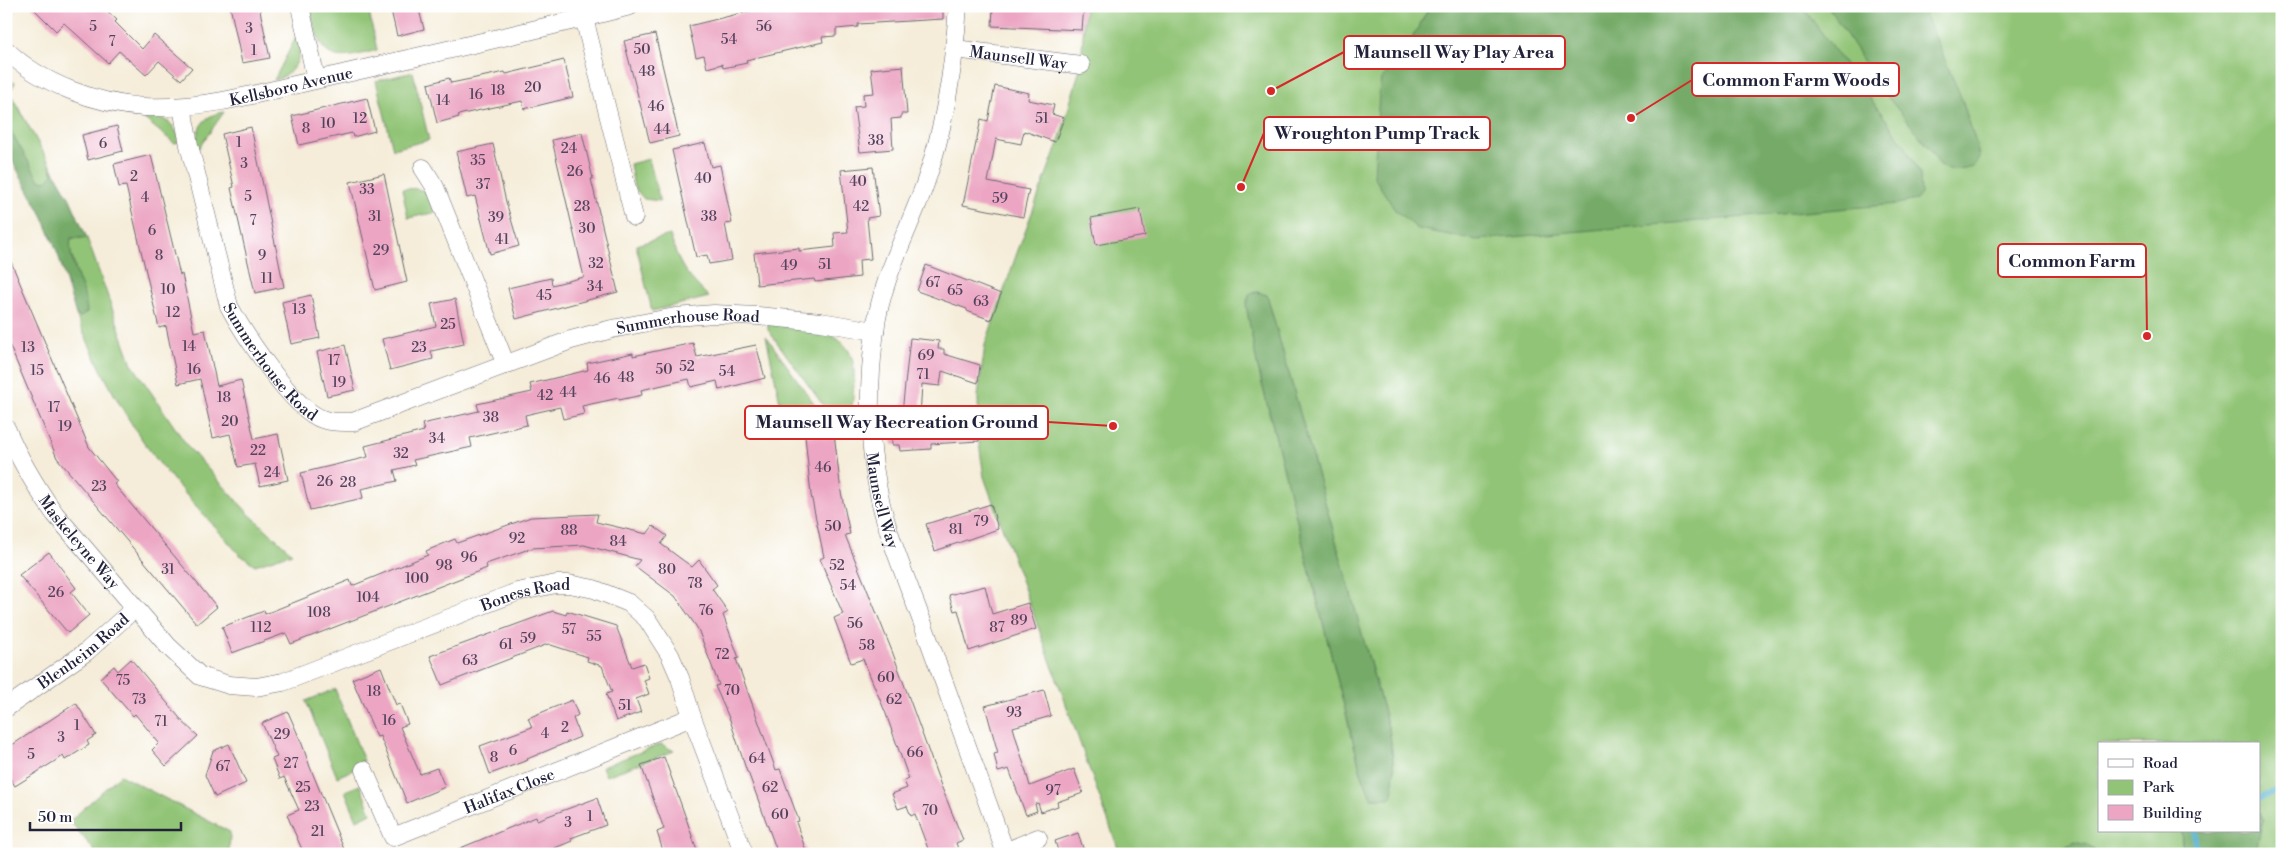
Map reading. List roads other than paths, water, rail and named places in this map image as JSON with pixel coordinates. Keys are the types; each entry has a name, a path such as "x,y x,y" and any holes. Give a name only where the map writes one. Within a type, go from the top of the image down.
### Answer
{"street":[{"path":"300,6 316,79"},
{"name":"Kellsboro Avenue","path":"6,50 26,66 50,80 101,100 142,107 182,107 225,101 630,6"},
{"name":"Maunsell Way","path":"958,6 955,49 939,136 896,259 875,331 871,378 871,415 878,491 1005,853 1038,838"},
{"path":"584,18 634,217"},
{"name":"Maunsell Way","path":"955,49 1082,65"},
{"name":"Summerhouse Road","path":"182,107 189,145 229,306 242,331 290,394 320,419 352,422 570,340 594,333 695,314 780,317 875,331"},
{"path":"423,168 435,187 506,365"},
{"name":"Maskeleyne Way","path":"6,428 13,462 168,646"},
{"name":"Boness Road","path":"168,646 200,676 215,682 246,688 269,686 332,664 517,592 544,585 569,584 594,589 619,598 638,610 647,619 670,655 744,854"},
{"name":"Blenheim Road","path":"6,708 86,652 135,608"},
{"name":"Halifax Close","path":"364,770 393,837 692,717"}],"waterway":[{"path":"2260,799 2282,788"},
{"path":"2195,832 2195,849 2197,854"}],"place":[{"name":"Maunsell Way Play Area","path":"1271,91"},
{"name":"Common Farm Woods","path":"1631,118"},
{"name":"Wroughton Pump Track","path":"1241,187"},
{"name":"Common Farm","path":"2147,336"},
{"name":"Maunsell Way Recreation Ground","path":"1113,426"}]}
